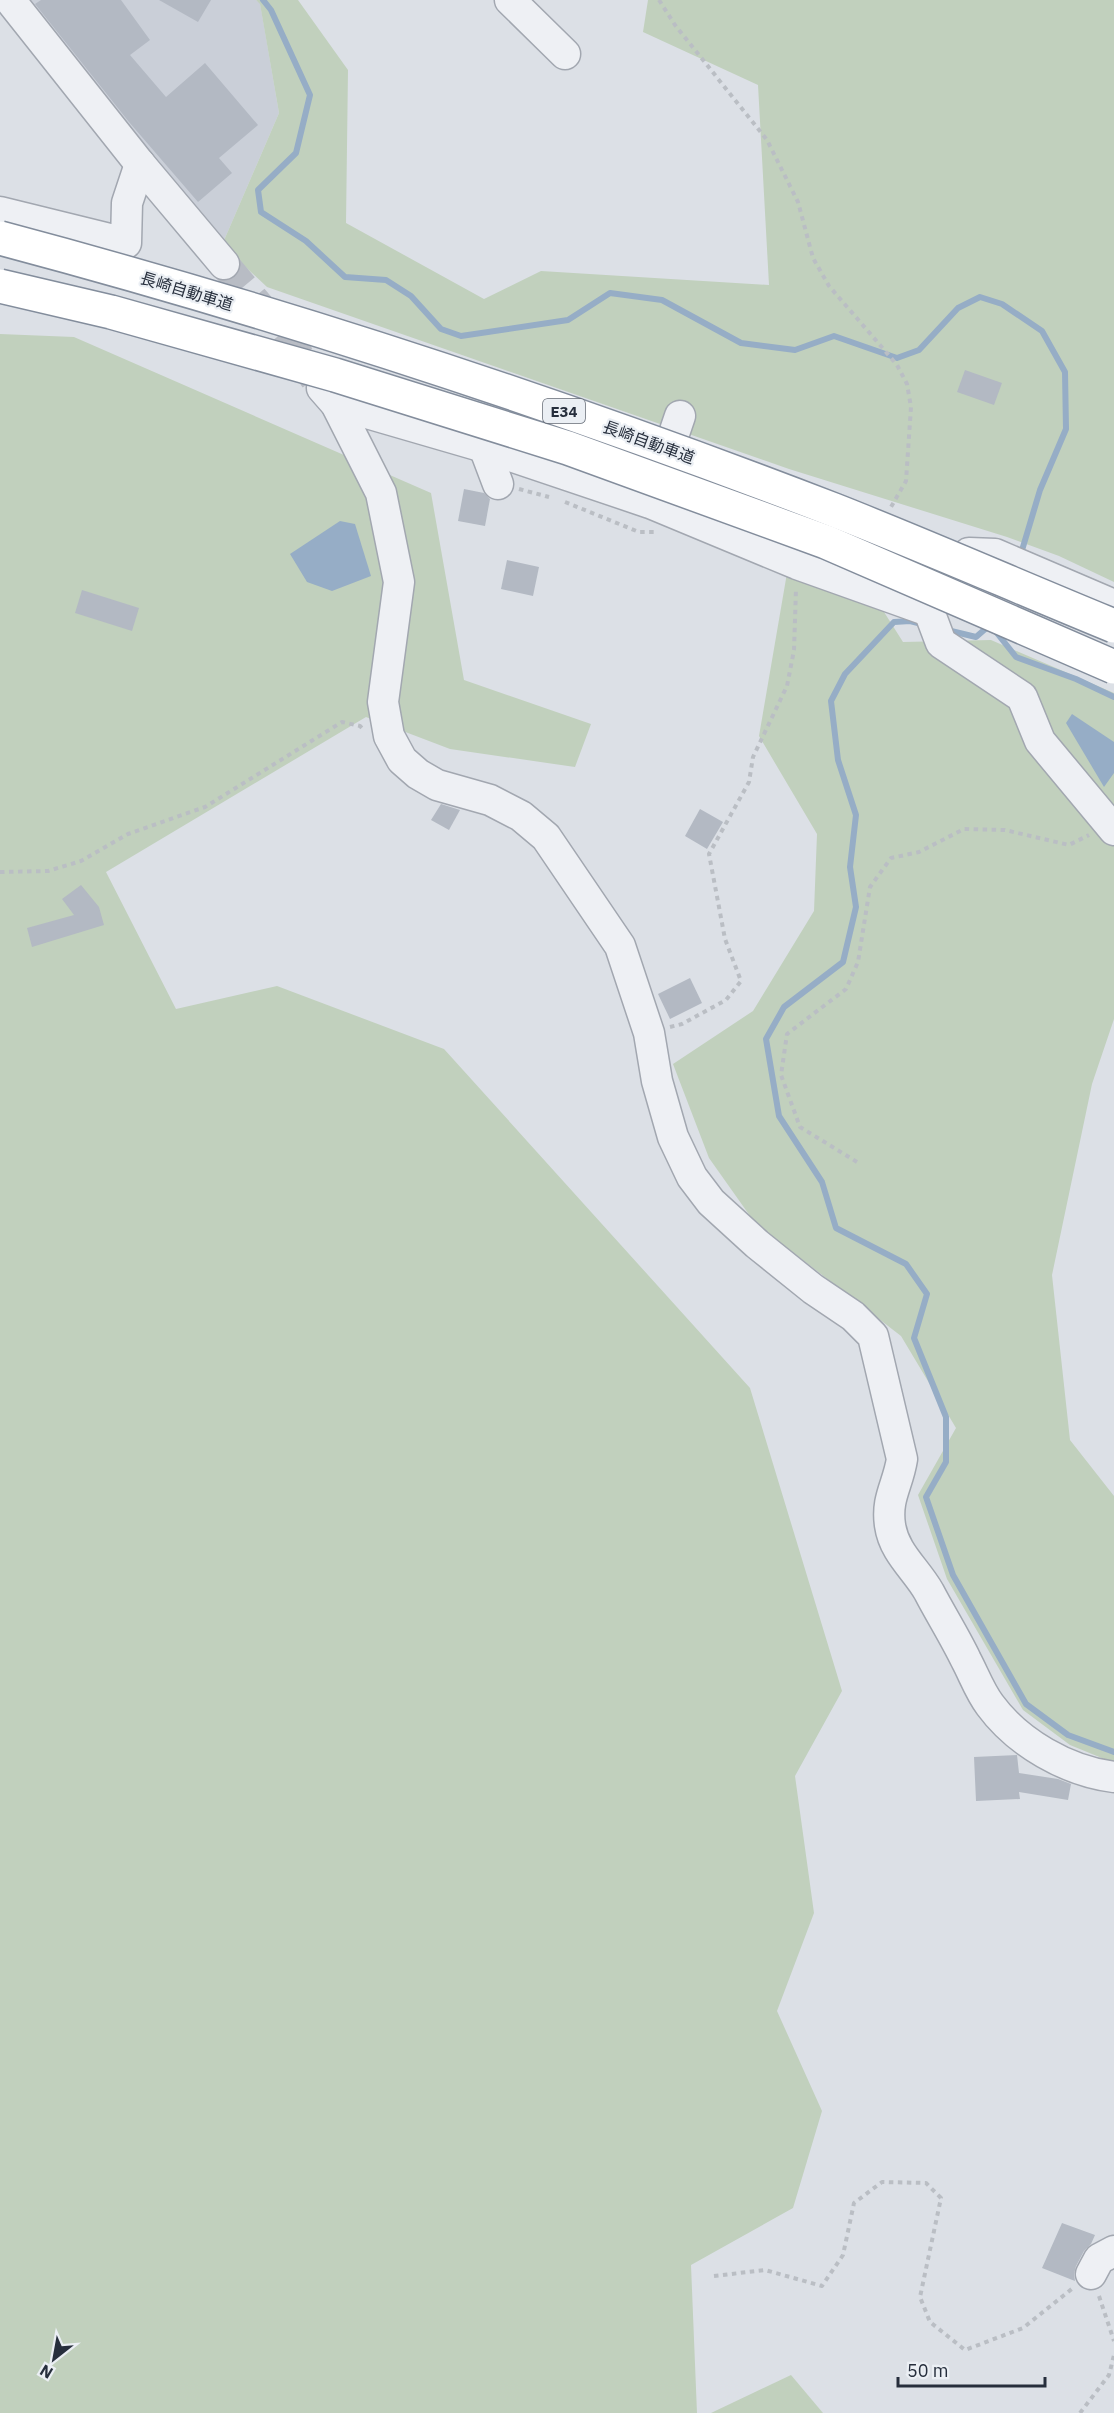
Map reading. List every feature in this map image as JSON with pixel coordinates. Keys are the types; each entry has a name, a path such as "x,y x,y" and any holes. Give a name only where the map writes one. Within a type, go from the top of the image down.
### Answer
{"highway":[{"name":"長崎自動車道","path":"0,238 101,265 328,334 578,415 835,511 1114,626"},
{"name":"長崎自動車道","path":"0,286 111,312 335,375 568,448 826,542 1114,667"}],"street":[{"path":"10,0 224,264"},
{"path":"510,0 565,54"},
{"path":"0,212 126,243 127,202 141,164"},
{"path":"1112,827 1040,741 1022,698 941,643 929,611 797,564 650,503 329,396 381,493 399,582 383,702 389,736 402,760 418,774 437,785 490,800 520,816 546,837 620,946 649,1033 657,1081 673,1137 692,1177 711,1202 757,1244 813,1289 853,1316 873,1336 902,1459 900,1476 889,1499 890,1526 898,1552 922,1580 989,1705 1029,1744 1059,1760 1099,1775 1114,1777"},
{"path":"650,503 680,416"},
{"path":"484,447 498,484"},
{"path":"929,611 969,553 995,554 1114,605"},
{"path":"1091,2274 1099,2259 1114,2251"}],"path":[{"path":"659,0 675,25 768,140 798,202 813,258 829,286 897,365 907,384 911,407 906,481 891,508"},
{"path":"649,1033 682,1024 726,1000 741,981 725,939 709,854 749,782 753,757 787,686 794,650 797,564"},
{"path":"0,872 48,871 81,861 128,834 205,807 342,722 360,726 367,734"},
{"path":"857,1162 800,1127 781,1075 788,1034 846,989 858,962 870,887 891,858 919,852 964,829 1005,830 1069,845 1112,827"},
{"path":"714,2276 765,2270 822,2286 843,2256 854,2203 882,2182 926,2183 941,2198 920,2297 930,2322 965,2350 1023,2328 1091,2274 1114,2342"},
{"path":"1080,2413 1108,2375 1114,2355"}],"shaded area":[{"path":"20,0 256,0 260,3 279,113 222,245"}],"green space":[{"path":"256,0 298,0 348,70 346,223 484,299 541,271 769,285 758,85 643,32 648,0 1114,0 1114,582 1059,556 1007,537 789,469 267,287 222,245 279,113 260,4"},
{"path":"0,334 74,337 431,493 464,680 591,724 575,767 450,749 366,717 106,872 176,1009 277,986 444,1049 750,1388 842,1691 795,1776 814,1913 777,2011 822,2111 793,2208 691,2265 697,2413 0,2413"},
{"path":"787,573 884,612 903,642 991,640 1114,693 1114,1019 1092,1084 1052,1275 1070,1440 1114,1496 1114,1763 1070,1745 1023,1710 947,1579 918,1495 956,1428 901,1336 755,1223 709,1158 673,1064 753,1011 814,911 817,834 759,736"},
{"path":"791,2375 823,2413 711,2413"}],"water":[{"path":"340,521 355,524 371,576 332,591 307,582 290,554"},
{"path":"1072,714 1114,742 1114,773 1104,787 1066,723"}],"building":[{"path":"41,0 121,0 150,40 130,55 166,97 205,63 258,125 219,158 232,173 198,202 129,122 35,4"},
{"path":"159,0 211,0 198,22"},
{"path":"965,370 1002,383 994,405 957,392"},
{"path":"464,489 484,493 490,499 485,526 458,521"},
{"path":"507,560 539,567 533,596 501,589"},
{"path":"82,590 139,608 132,631 75,613"},
{"path":"441,804 460,810 449,830 431,820"},
{"path":"700,809 723,822 707,849 685,836"},
{"path":"81,885 99,907 104,925 32,947 27,928 74,915 62,899"},
{"path":"690,978 702,1003 670,1019 658,994"},
{"path":"1017,1755 1019,1773 1058,1779 1071,1784 1068,1800 1019,1792 1020,1799 976,1801 974,1757"},
{"path":"1062,2223 1095,2235 1076,2266 1075,2281 1042,2268"}],"waterway":[{"path":"263,0 271,10 310,95 296,153 258,190 261,212 306,241 345,277 386,280 411,296 441,329 461,336 568,320 610,293 662,300 741,343 795,350 834,336 897,358 919,350 958,308 980,297 1002,304 1042,331 1065,372 1066,429 1040,490 1020,557"},
{"path":"926,625 910,621 894,622 845,674 831,701 838,760 856,815 850,867 856,907 843,962 784,1007 766,1039 779,1116 822,1182 836,1228 906,1264 927,1294 914,1338 946,1417 946,1462 926,1497 953,1575 1026,1704 1068,1735 1114,1752"},
{"path":"947,630 976,637 991,624"},
{"path":"993,628 1016,657 1076,679 1114,697"}],"tunnel":[{"path":"224,264 289,341 315,379"}]}
